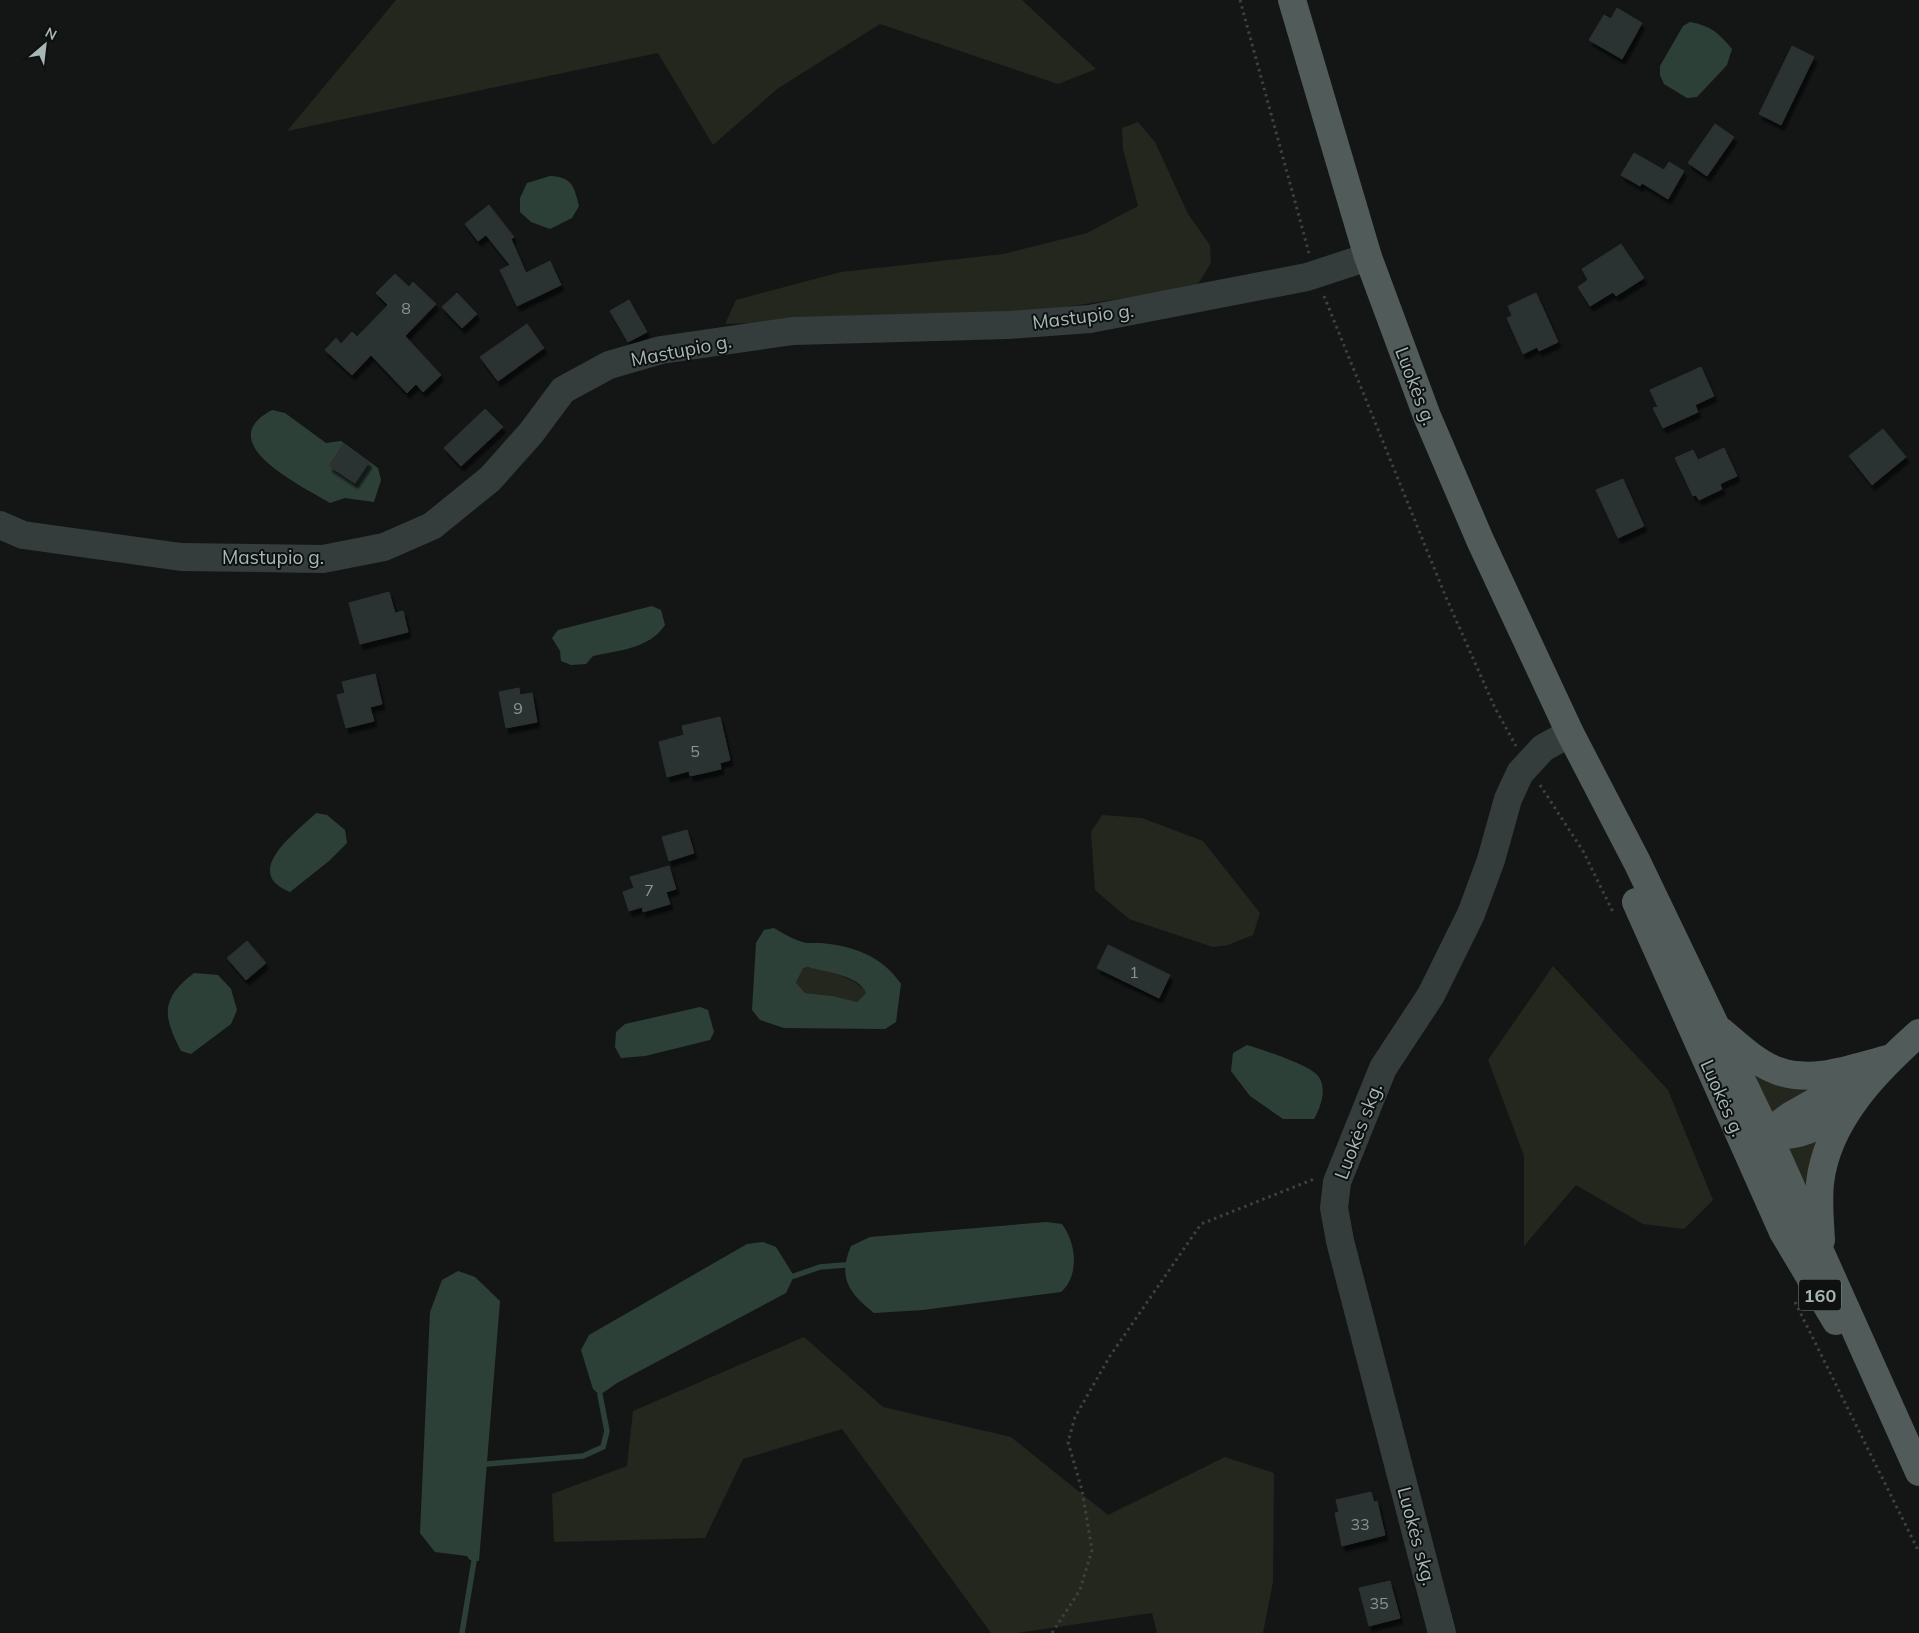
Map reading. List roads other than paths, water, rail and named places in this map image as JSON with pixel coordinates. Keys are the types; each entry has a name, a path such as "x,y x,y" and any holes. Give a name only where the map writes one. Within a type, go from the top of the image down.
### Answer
{"main road":[{"name":"Luokės g.","path":"1292,0 1368,257 1426,416 1480,540 1570,733 1637,862 1767,1133 1919,1472"},
{"name":"Luokės g.","path":"1582,757 1622,870 1783,1232 1896,1423"},
{"name":"160","path":"1715,1026 1753,1058 1777,1071 1802,1077 1825,1074 1891,1058"},
{"name":"160","path":"1822,1252 1820,1184 1824,1160 1836,1130 1856,1099 1891,1058 1919,1033"},
{"name":"160","path":"1752,1162 1767,1133 1790,1116 1891,1058"},
{"name":"160","path":"1734,1122 1767,1133 1781,1135 1809,1132 1827,1122 1856,1099"}],"street":[{"name":"Mastupio g.","path":"0,525 23,535 181,556 323,559 384,547 432,526 490,479 531,433 563,390 609,365 661,350 793,331 1008,325 1090,319 1316,274 1368,257"},
{"name":"Luokės skg.","path":"1442,1633 1340,1241 1334,1208 1337,1182 1383,1068 1432,995 1471,914 1491,860 1508,799 1526,764 1543,748 1570,733"}],"waterway":[{"path":"794,1276 820,1267 845,1265"},
{"path":"487,1464 583,1456 603,1447 607,1431 600,1395"},
{"path":"462,1633 474,1561"}]}
